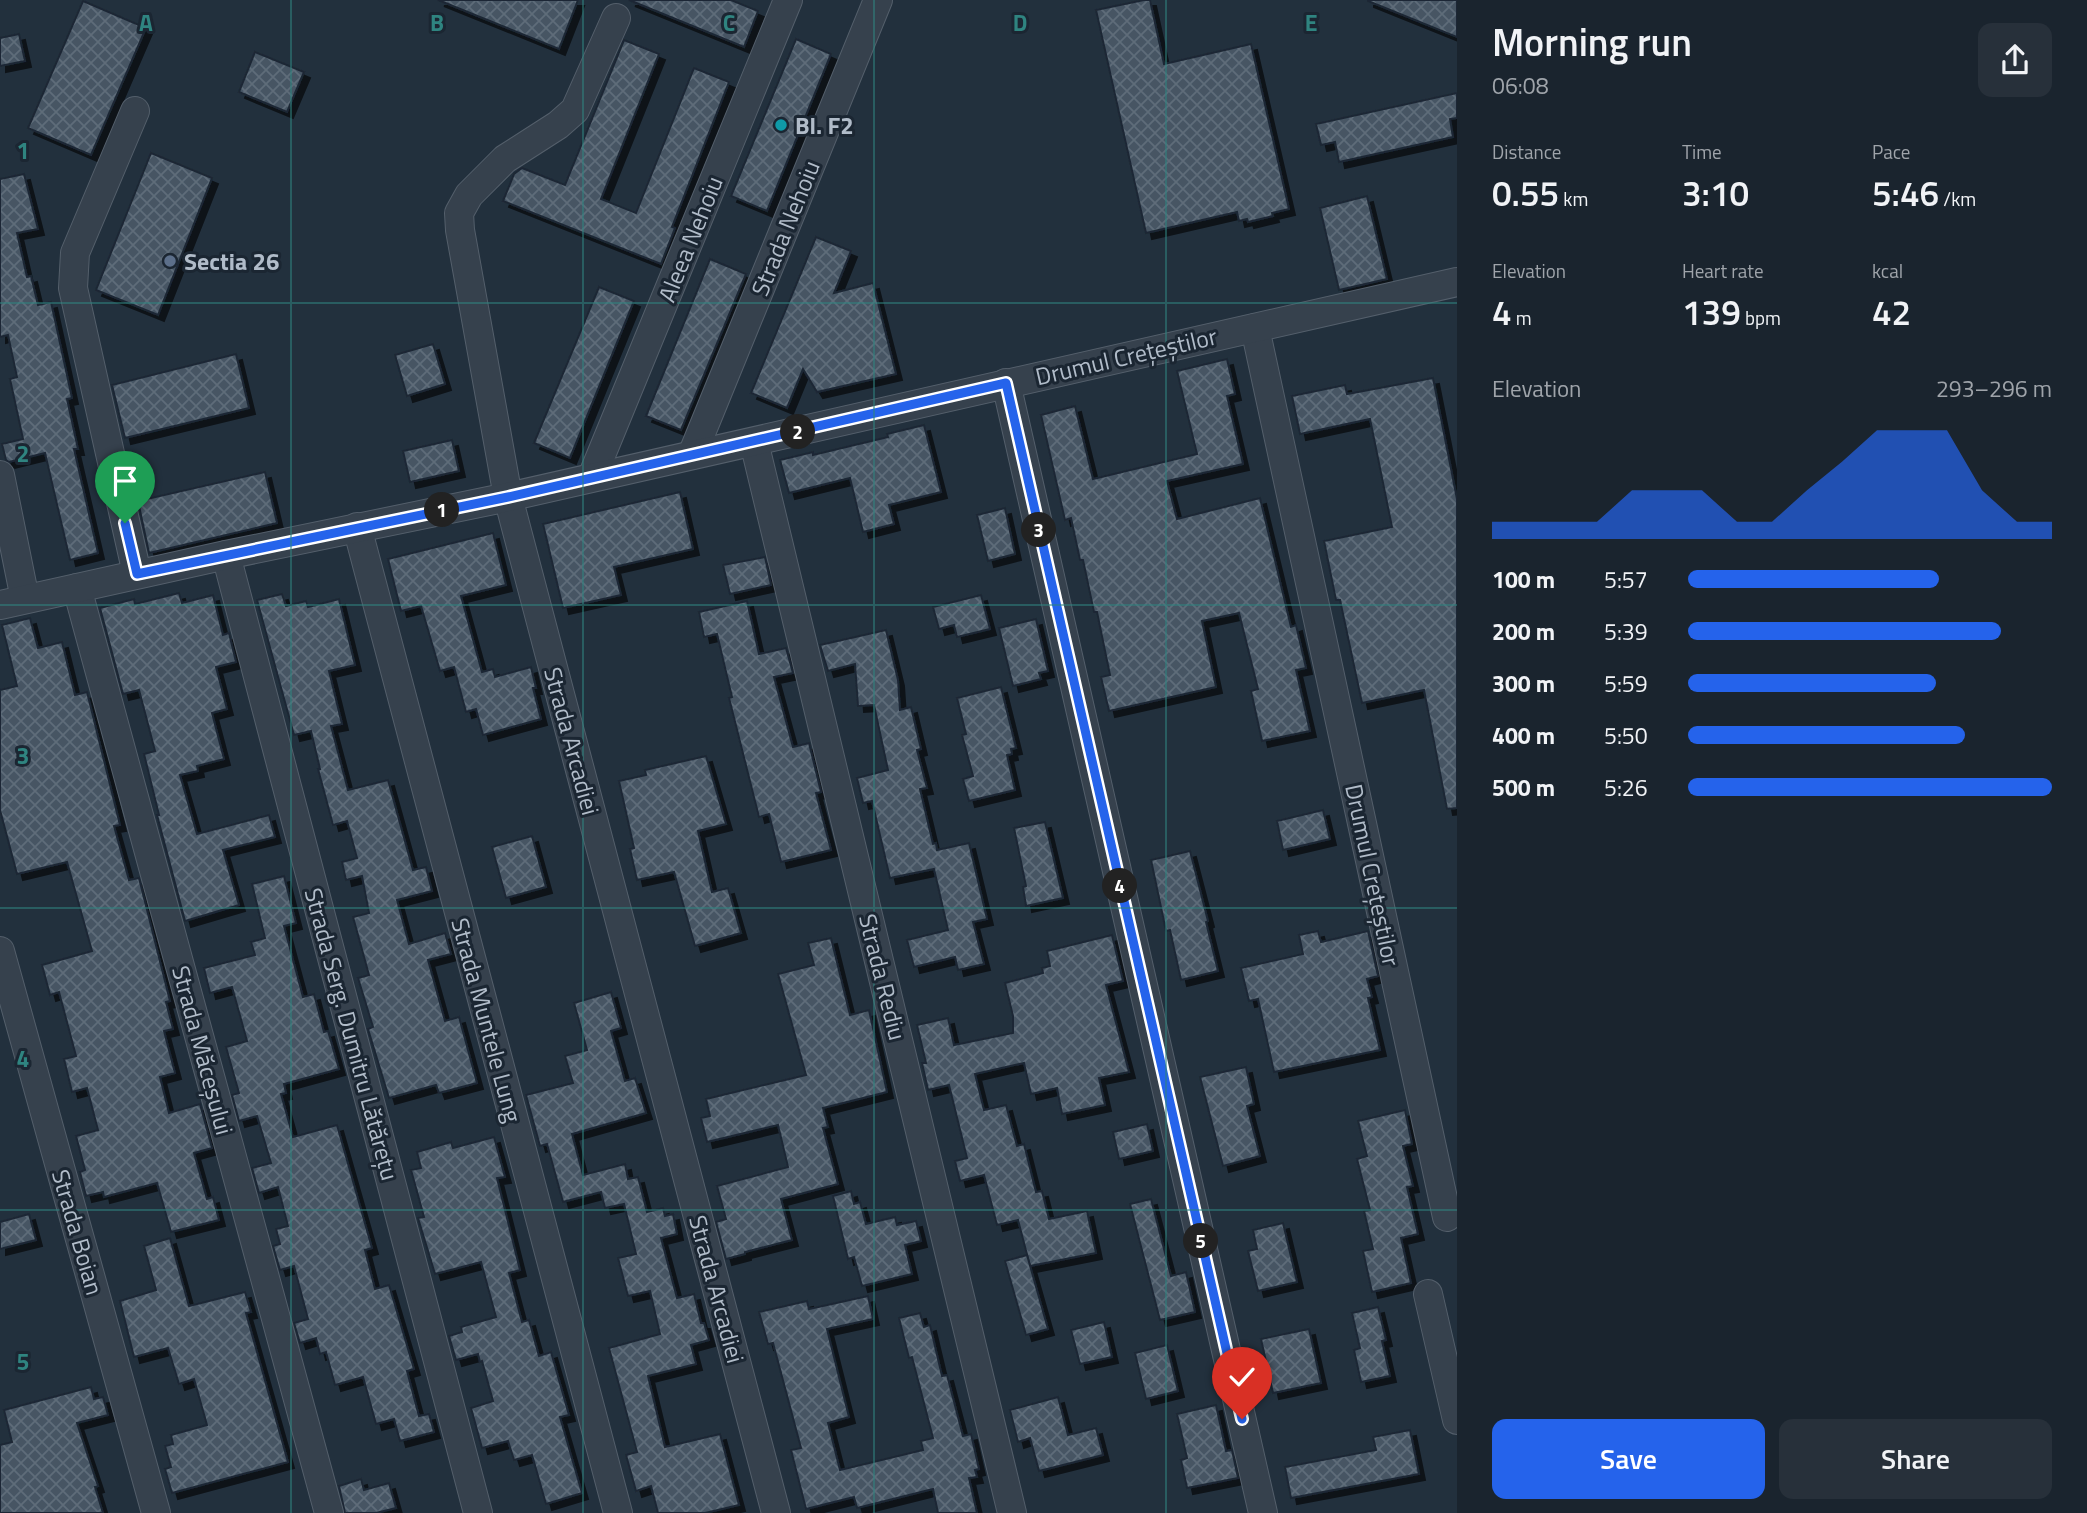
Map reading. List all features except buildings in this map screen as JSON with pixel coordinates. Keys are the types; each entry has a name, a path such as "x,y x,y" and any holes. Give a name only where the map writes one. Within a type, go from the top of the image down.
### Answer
{"street":[{"name":"Aleea Nehoiu","path":"592,477 788,0"},
{"name":"Strada Nehoiu","path":"692,455 878,0"},
{"name":"Strada Arcadiei","path":"616,18 575,110 558,125 505,159 469,195 459,213 460,230 508,497 776,1513"},
{"path":"135,111 75,253 72,271 73,288 137,574"},
{"name":"Drumul Crețeștilor","path":"13,602 356,527 508,497 1457,282"},
{"name":"Drumul Crețeștilor","path":"1255,328 1447,1217"},
{"path":"1006,383 1263,1513"},
{"name":"Strada Rediu","path":"754,442 1012,1513"},
{"path":"0,475 13,602"},
{"name":"Strada Muntele Lung","path":"356,527 618,1513"},
{"name":"Strada Serg. Dumitru Lătărețu","path":"226,555 478,1513"},
{"name":"Strada Măceșului","path":"77,588 329,1513"},
{"name":"Strada Boian","path":"0,951 156,1513"},
{"path":"1429,1294 1457,1420"}],"place":[{"name":"Bl. F2","path":"781,125"},
{"name":"Sectia 26","path":"170,261"}],"route":[{"path":"125,523 137,574 508,497 1006,383 1242,1419"}]}
